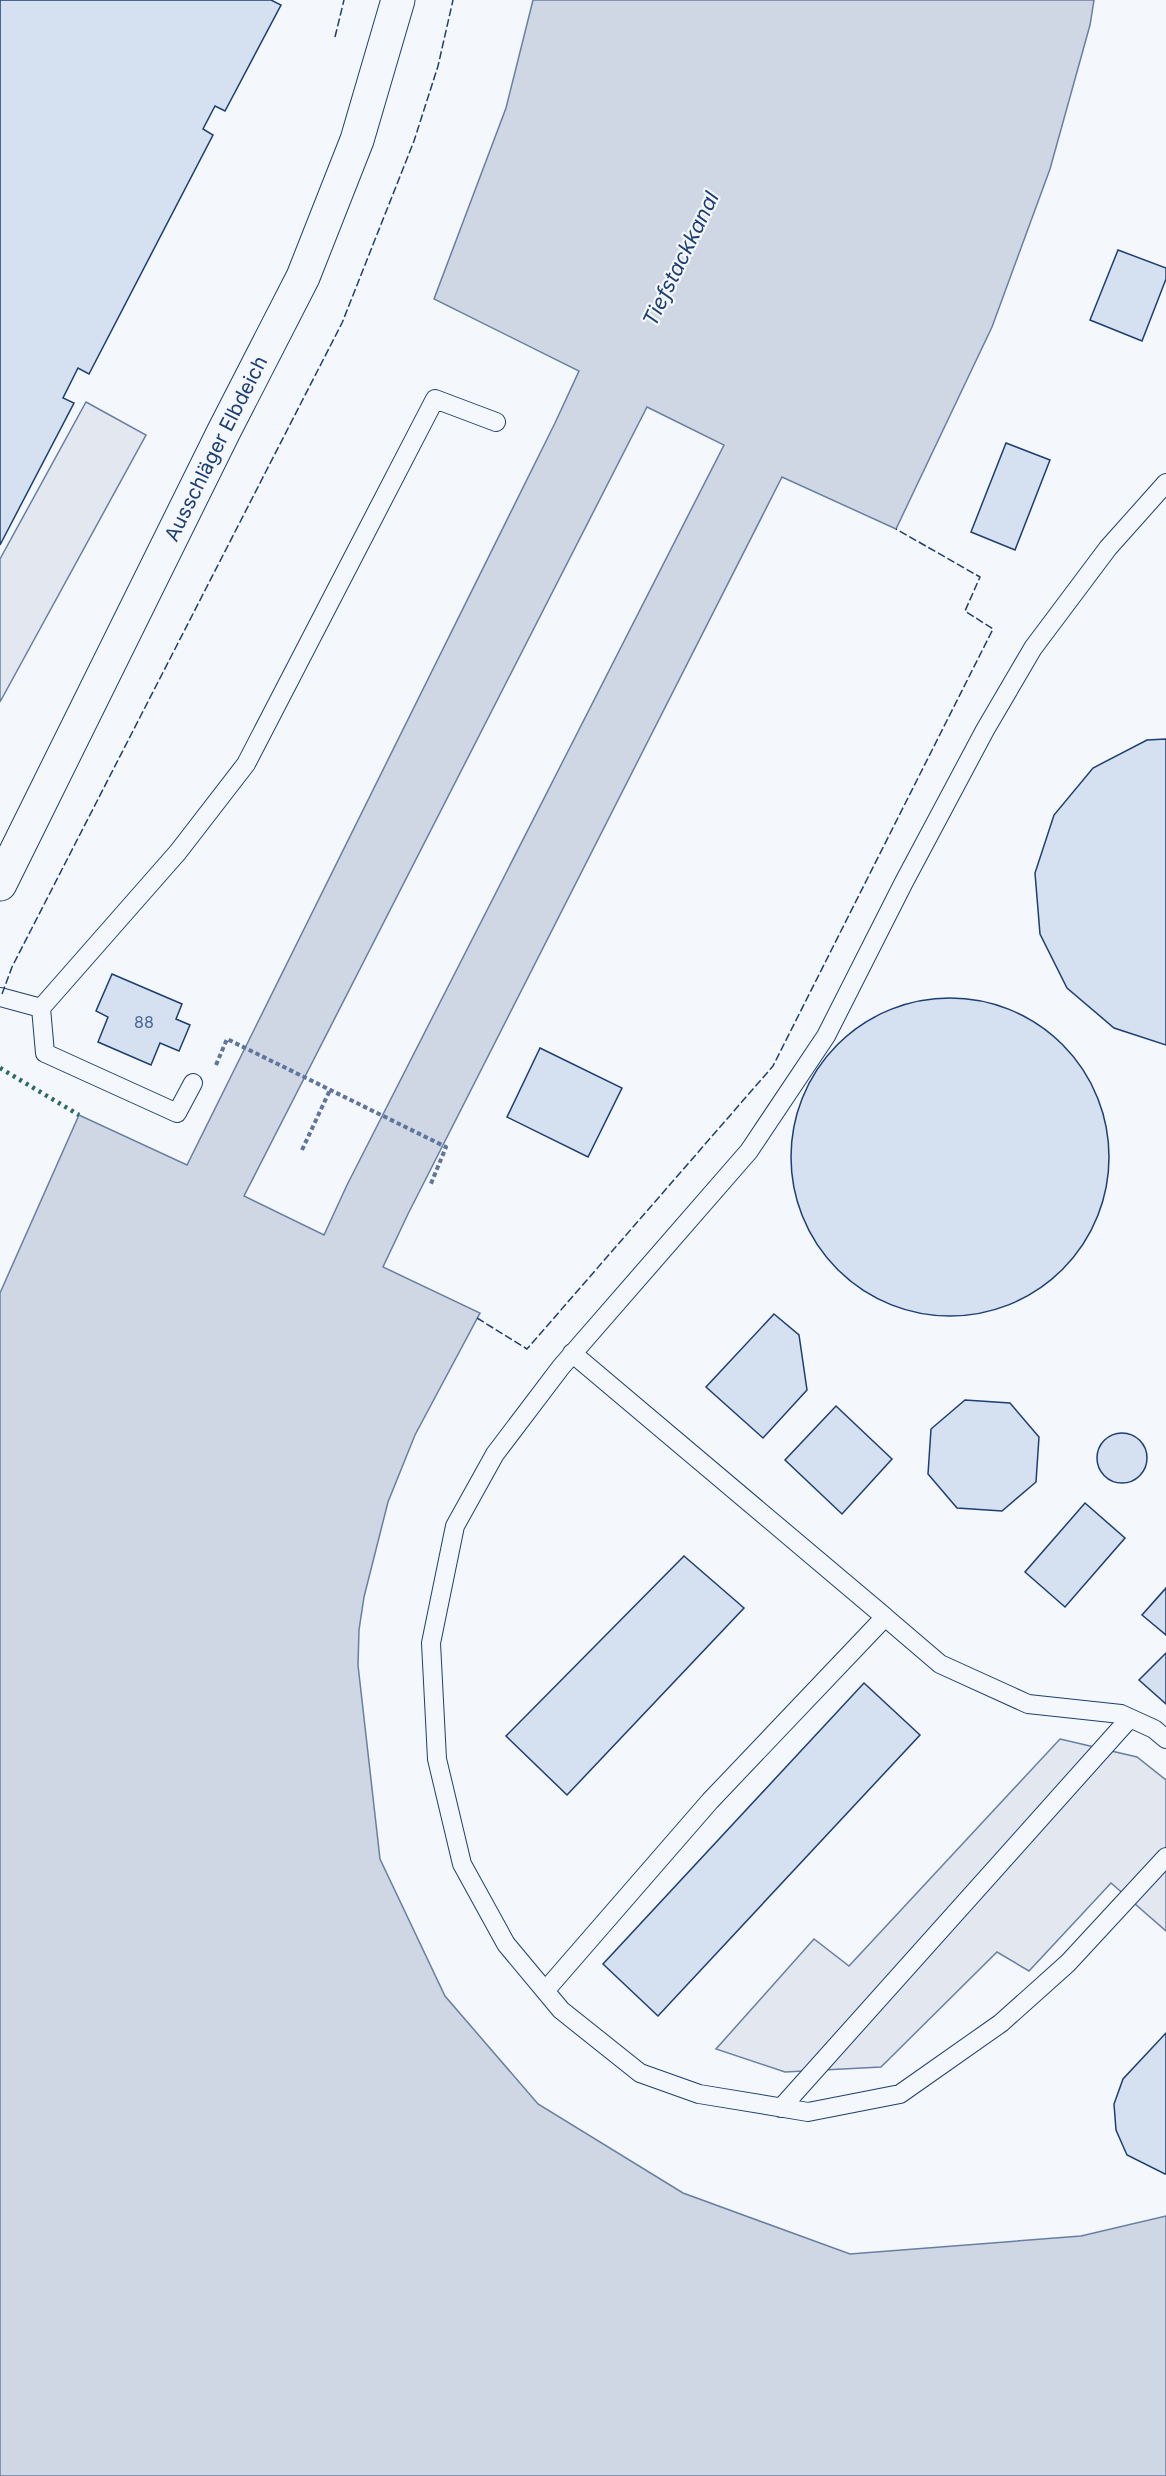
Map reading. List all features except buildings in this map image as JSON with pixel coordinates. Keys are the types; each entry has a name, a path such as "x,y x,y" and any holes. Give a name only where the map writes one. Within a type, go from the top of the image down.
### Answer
{"street":[{"name":"Ausschläger Elbdeich","path":"0,884 218,441 303,277 357,140 398,0"}],"lane":[{"path":"193,1083 177,1113 45,1053 41,1008 178,852 246,764 435,399 496,422"},
{"path":"1166,483 1108,548 1033,648 953,790 826,1036 750,1150 572,1353 495,1454 455,1526 431,1643 437,1759 462,1864 506,1944 561,2010 640,2073 699,2094 808,2112 900,2094 1001,2023 1068,1963 1166,1857"},
{"path":"0,997 41,1008"},
{"path":"572,1353 940,1664 1028,1704 1092,1709 1130,1718 1154,1729 1166,1739"},
{"path":"544,1991 710,1801 885,1617"},
{"path":"781,2108 1130,1718"}],"path":[{"path":"215,1067 227,1039 446,1147 430,1186"},
{"path":"302,1150 330,1090"}],"shaded area":[{"path":"86,402 146,435 0,702 0,559"},
{"path":"1060,1739 1137,1757 1166,1780 1166,1931 1111,1883 1029,1971 997,1952 881,2067 785,2072 716,2049 814,1939 849,1966"}],"water":[{"name":"Tiefstackkanal","path":"533,0 1094,0 1090,25 1050,169 992,327 896,529 782,477 383,1267 480,1313 415,1435 388,1502 364,1597 359,1630 358,1665 380,1859 445,1996 538,2104 683,2193 850,2254 1081,2236 1166,2216 1166,2476 0,2476 0,1293 79,1115 187,1165 579,371 434,299 506,108","holes":["647,407 724,445 347,1185 324,1235 244,1196"]}],"hedge":[{"path":"0,1068 79,1115"}],"fence":[{"path":"335,37 344,0"},
{"path":"2,994 12,967 342,323 414,141 438,66 453,0"},
{"path":"477,1318 527,1349 773,1066 993,629 965,611 980,577 896,529"}]}
